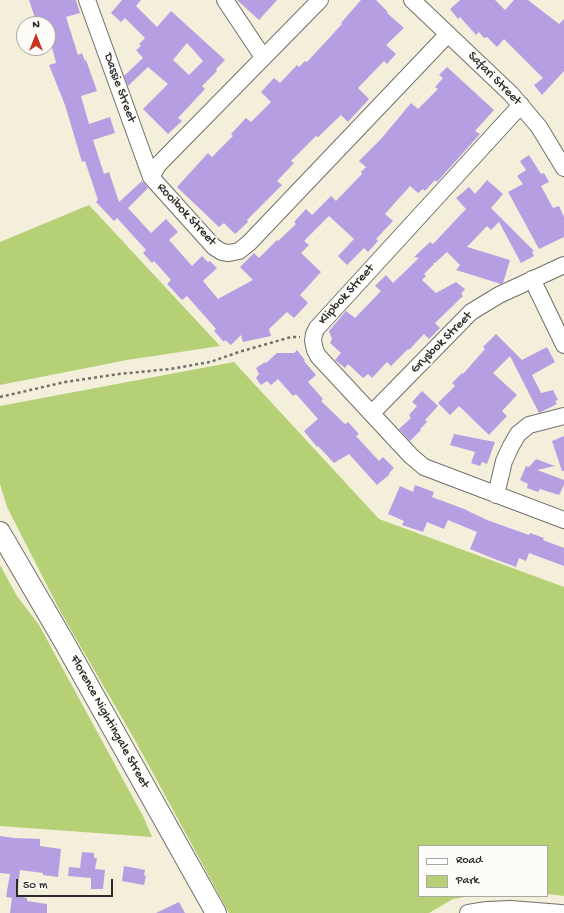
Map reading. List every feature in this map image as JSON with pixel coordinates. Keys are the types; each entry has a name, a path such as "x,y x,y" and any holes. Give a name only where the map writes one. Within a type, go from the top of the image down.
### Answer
{"main road":[{"name":"Florence Nightingale Street","path":"0,532 216,913"}],"street":[{"name":"Dassie Street","path":"87,0 151,177"},
{"path":"225,0 263,58"},
{"name":"Rooibok Street","path":"320,0 158,165 151,177 214,247 222,252 229,253 239,251 258,234 448,34"},
{"name":"Safari Street","path":"412,0 500,83 521,105 539,127 564,168"},
{"name":"Klipbok Street","path":"521,105 317,328 314,338 315,350 318,356 411,456 424,467 564,520"},
{"name":"Grysbok Street","path":"372,413 471,312 499,295 564,265"},
{"path":"532,279 564,345"},
{"path":"496,495 504,461 518,434 529,425 564,416"},
{"path":"468,913 511,909 562,913"}],"path":[{"path":"0,397 65,382 119,374 170,369 210,362 291,337 314,338"}],"green space":[{"path":"89,205 220,346 127,360 0,385 0,242"},
{"path":"234,362 379,519 564,587 564,896 548,894 548,845 418,845 418,897 464,897 453,899 429,913 229,913 136,742 60,611 7,507 0,484 0,406"},
{"path":"0,565 17,596 39,625 144,818 152,837 0,826"}],"building":[{"path":"29,0 76,0 80,13 66,17 78,55 82,53 85,61 86,60 97,91 81,96 89,124 110,117 115,133 93,140 104,174 109,172 119,202 142,181 143,182 148,188 128,208 151,233 166,219 178,232 169,240 192,266 202,256 217,268 203,281 218,299 253,280 240,267 254,253 259,258 296,224 294,222 306,209 312,215 331,196 336,201 362,174 361,172 366,167 359,161 381,139 411,103 418,109 438,89 435,87 443,78 439,75 447,67 494,110 475,131 480,134 437,182 435,180 425,191 423,189 418,193 410,186 385,214 393,221 376,239 378,241 368,252 364,248 347,265 338,256 354,239 329,216 304,241 309,245 301,253 321,272 300,295 308,303 294,318 287,312 269,329 271,336 243,342 241,335 231,345 225,340 224,342 214,331 216,329 187,296 182,300 167,284 171,280 154,261 152,263 143,253 146,250 117,218 114,221 96,202 98,200 85,161 82,162 65,105 49,65 56,63 54,56 56,56 56,16 34,16"},
{"path":"122,0 141,0 136,6 157,27 171,11 225,60 216,69 217,71 202,86 205,89 178,118 182,121 168,134 143,109 168,84 148,67 128,86 124,76 143,58 136,50 141,46 139,44 145,38 125,18 121,22 111,13","holes":["187,43 203,61 189,75 173,60"]},
{"path":"237,0 277,0 259,20"},
{"path":"361,0 376,0 388,12 387,13 404,28 386,45 396,54 387,64 384,61 358,88 369,99 348,122 341,115 318,137 316,136 291,161 294,163 277,181 282,185 235,234 224,223 219,227 177,187 208,153 212,157 233,136 231,134 246,118 251,122 271,102 261,92 274,78 280,83 297,65 299,67 305,61 307,62 342,24 341,23"},
{"path":"460,0 495,0 505,10 514,0 528,0 559,24 564,19 564,71 542,95 534,85 543,78 504,39 497,47 487,37 484,38 479,32 476,35 460,17 458,19 450,9"},
{"path":"529,155 541,174 544,173 549,182 541,186 553,208 559,206 564,217 564,237 539,249 508,192 523,184 517,176 526,170 520,161"},
{"path":"487,180 503,194 491,208 534,251 532,252 534,256 521,263 499,222 491,230 487,226 467,247 510,260 503,283 501,284 456,270 460,265 447,252 435,263 433,263 434,264 424,274 426,276 422,280 436,293 456,282 465,289 461,294 463,296 435,323 440,328 429,339 424,334 391,366 387,362 372,378 368,374 363,378 348,364 345,368 335,360 341,353 330,343 332,339 329,331 346,311 355,318 381,291 375,286 386,275 393,283 419,258 414,257 430,242 433,244 466,209 456,198 469,187 475,194"},
{"path":"496,334 522,360 547,347 555,362 532,375 541,393 553,390 558,400 555,401 557,404 539,413 510,356 493,373 517,395 502,411 507,416 489,435 459,406 450,415 438,403 455,386 452,383 462,373 463,374 485,349 483,347"},
{"path":"297,350 316,375 308,382 323,399 321,401 345,424 348,422 359,434 356,436 379,461 383,457 394,468 389,473 390,474 377,485 349,454 334,463 318,446 317,447 304,431 318,419 296,394 293,396 278,379 271,385 267,381 261,385 256,378 259,374 256,368 265,362 266,363 277,353 294,353"},
{"path":"422,391 438,406 425,420 427,422 420,429 421,430 410,441 399,429 411,418 409,415 417,406 412,402"},
{"path":"454,434 495,442 487,464 482,462 480,466 471,463 475,452 450,445"},
{"path":"564,436 564,471 562,471 552,441"},
{"path":"536,459 555,466 537,470 564,480 564,485 559,495 540,489 538,492 527,488 528,484 520,480 526,466 529,467"},
{"path":"415,485 434,492 432,497 464,509 487,520 529,535 530,533 544,538 543,540 564,548 564,566 529,553 526,561 519,558 516,567 492,558 470,549 477,532 448,520 444,529 427,522 423,532 402,525 404,521 388,514 400,486 413,492"},
{"path":"0,836 40,839 40,846 61,849 58,877 43,875 43,873 20,870 17,896 27,898 27,901 47,904 47,913 10,913 12,898 6,897 10,874 0,873"},
{"path":"82,852 94,853 94,858 97,858 95,869 105,870 103,889 91,889 91,878 68,876 69,867 80,868"},
{"path":"124,866 145,870 144,875 146,876 144,885 122,881"},
{"path":"179,902 185,913 156,913"}]}
